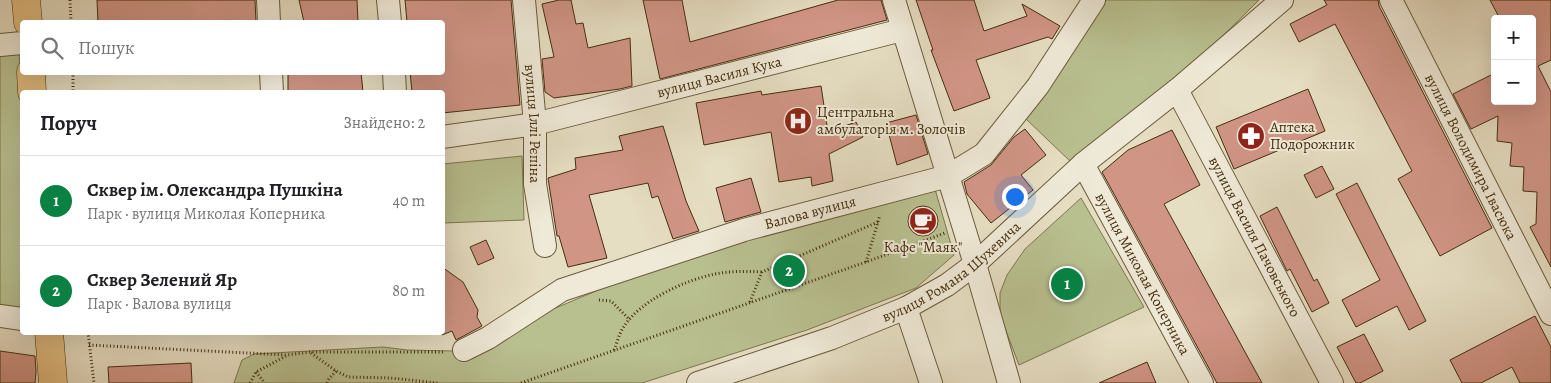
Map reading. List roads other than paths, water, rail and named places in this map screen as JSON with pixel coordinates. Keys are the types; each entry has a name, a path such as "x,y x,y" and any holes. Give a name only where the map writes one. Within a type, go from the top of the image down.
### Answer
{"main road":[{"path":"26,0 28,20"},
{"path":"31,75 32,90"},
{"path":"49,335 53,383"}],"street":[{"path":"268,0 269,20"},
{"path":"388,0 390,20"},
{"name":"вулиця Іллі Рєпіна","path":"524,0 535,124 535,184 545,246"},
{"path":"894,0 975,264 1009,383"},
{"name":"Валова вулиця","path":"464,350 488,338 562,290 744,230 948,176 984,154 1038,86 1094,0"},
{"name":"вулиця Романа Шухевича","path":"698,383 832,338 906,308 947,285 975,264 1083,164 1177,90 1282,0"},
{"name":"вулиця Володимира Івасюка","path":"1391,0 1548,301"},
{"name":"вулиця Василя Кука","path":"445,137 535,124 902,30"},
{"path":"0,44 20,43"},
{"path":"271,75 272,90"},
{"path":"394,75 395,90"},
{"name":"вулиця Василя Пачовського","path":"1177,90 1332,383"},
{"name":"вулиця Миколая Коперника","path":"1083,164 1202,383"},
{"path":"906,308 930,383"},
{"path":"0,316 20,319"}],"place":[{"name":"Центральна амбулаторія м. Золочів","path":"798,121"},
{"name":"Аптека Подорожник","path":"1251,136"},
{"name":"Кафе \"Маяк\"","path":"923,221"},
{"name":"Сквер Зелений Яр","path":"789,271"},
{"name":"Сквер ім. Олександра Пушкіна","path":"1067,284"}]}
